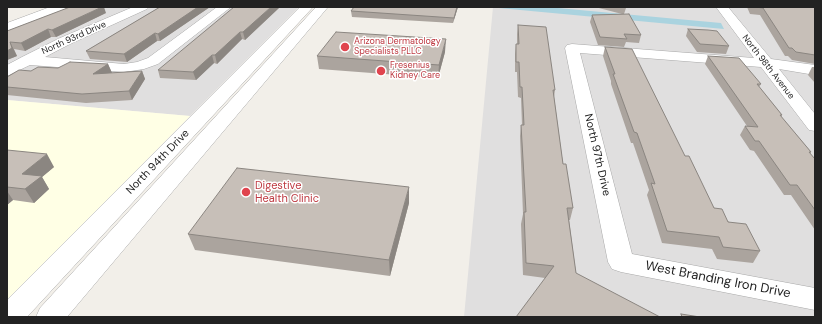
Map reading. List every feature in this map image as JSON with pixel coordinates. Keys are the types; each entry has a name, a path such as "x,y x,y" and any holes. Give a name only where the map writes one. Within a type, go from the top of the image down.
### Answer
{"street":[{"path":"7,20 43,7"},
{"path":"7,27 61,7"},
{"name":"North 93rd Drive","path":"7,71 65,41 143,7"},
{"path":"27,60 124,68 139,66 153,61 225,7"},
{"name":"North 94th Drive","path":"10,317 307,7"},
{"name":"North 94th Drive","path":"50,317 322,7"},
{"name":"North 98th Avenue","path":"722,7 764,63 815,126"},
{"name":"North 97th Drive","path":"621,262 572,48 764,63"},
{"path":"764,63 815,70"},
{"path":"184,134 209,137"},
{"name":"West Branding Iron Drive","path":"621,262 815,299"}],"shaded area":[{"path":"69,7 299,7 190,116 7,100 7,30"},
{"path":"493,7 815,7 815,317 464,317"},
{"path":"7,100 190,116 7,301"}],"water":[{"path":"488,7 547,7 721,23 724,29"}],"building":[{"path":"70,7 102,7 52,30 48,29 21,43 10,42 12,48 7,51 7,31"},
{"path":"160,7 198,7 158,34 155,33 124,54 86,51"},
{"path":"234,7 271,7 243,32 240,32 215,55 212,55 193,72 158,70"},
{"path":"354,7 457,7 454,18 351,11"},
{"path":"755,7 815,7 815,55 796,52 792,48 789,48 763,8"},
{"path":"629,14 641,35 624,34 627,39 600,37 592,15"},
{"path":"518,25 546,27 563,164 566,164 573,208 567,208 576,273 660,317 516,317 554,266 526,263 524,212 526,212 521,125 524,125 519,62 516,62 516,44 519,44"},
{"path":"688,29 717,31 729,46 700,44"},
{"path":"336,32 446,39 439,65 317,56"},
{"path":"605,47 632,49 685,156 689,156 714,208 722,209 728,222 746,224 760,251 723,247 719,237 667,231 651,183 655,184 637,133 634,132"},
{"path":"708,56 739,58 761,84 757,84 782,115 780,115 811,152 809,152 815,159 815,210 797,185 790,185 759,141 755,141 745,126 758,127"},
{"path":"70,62 108,64 93,74 142,71 129,91 82,94 7,87 7,77 19,70 31,71 38,67 58,68"},
{"path":"7,150 47,154 22,174 42,176 25,189 7,187"},
{"path":"237,168 409,187 389,260 188,234"},
{"path":"681,314 700,317 682,317"}],"place":[{"name":"Arizona Dermatology Specialists PLLC","path":"345,47"},
{"name":"Fresenius Kidney Care","path":"381,71"},
{"name":"Digestive Health Clinic","path":"246,192"}]}
